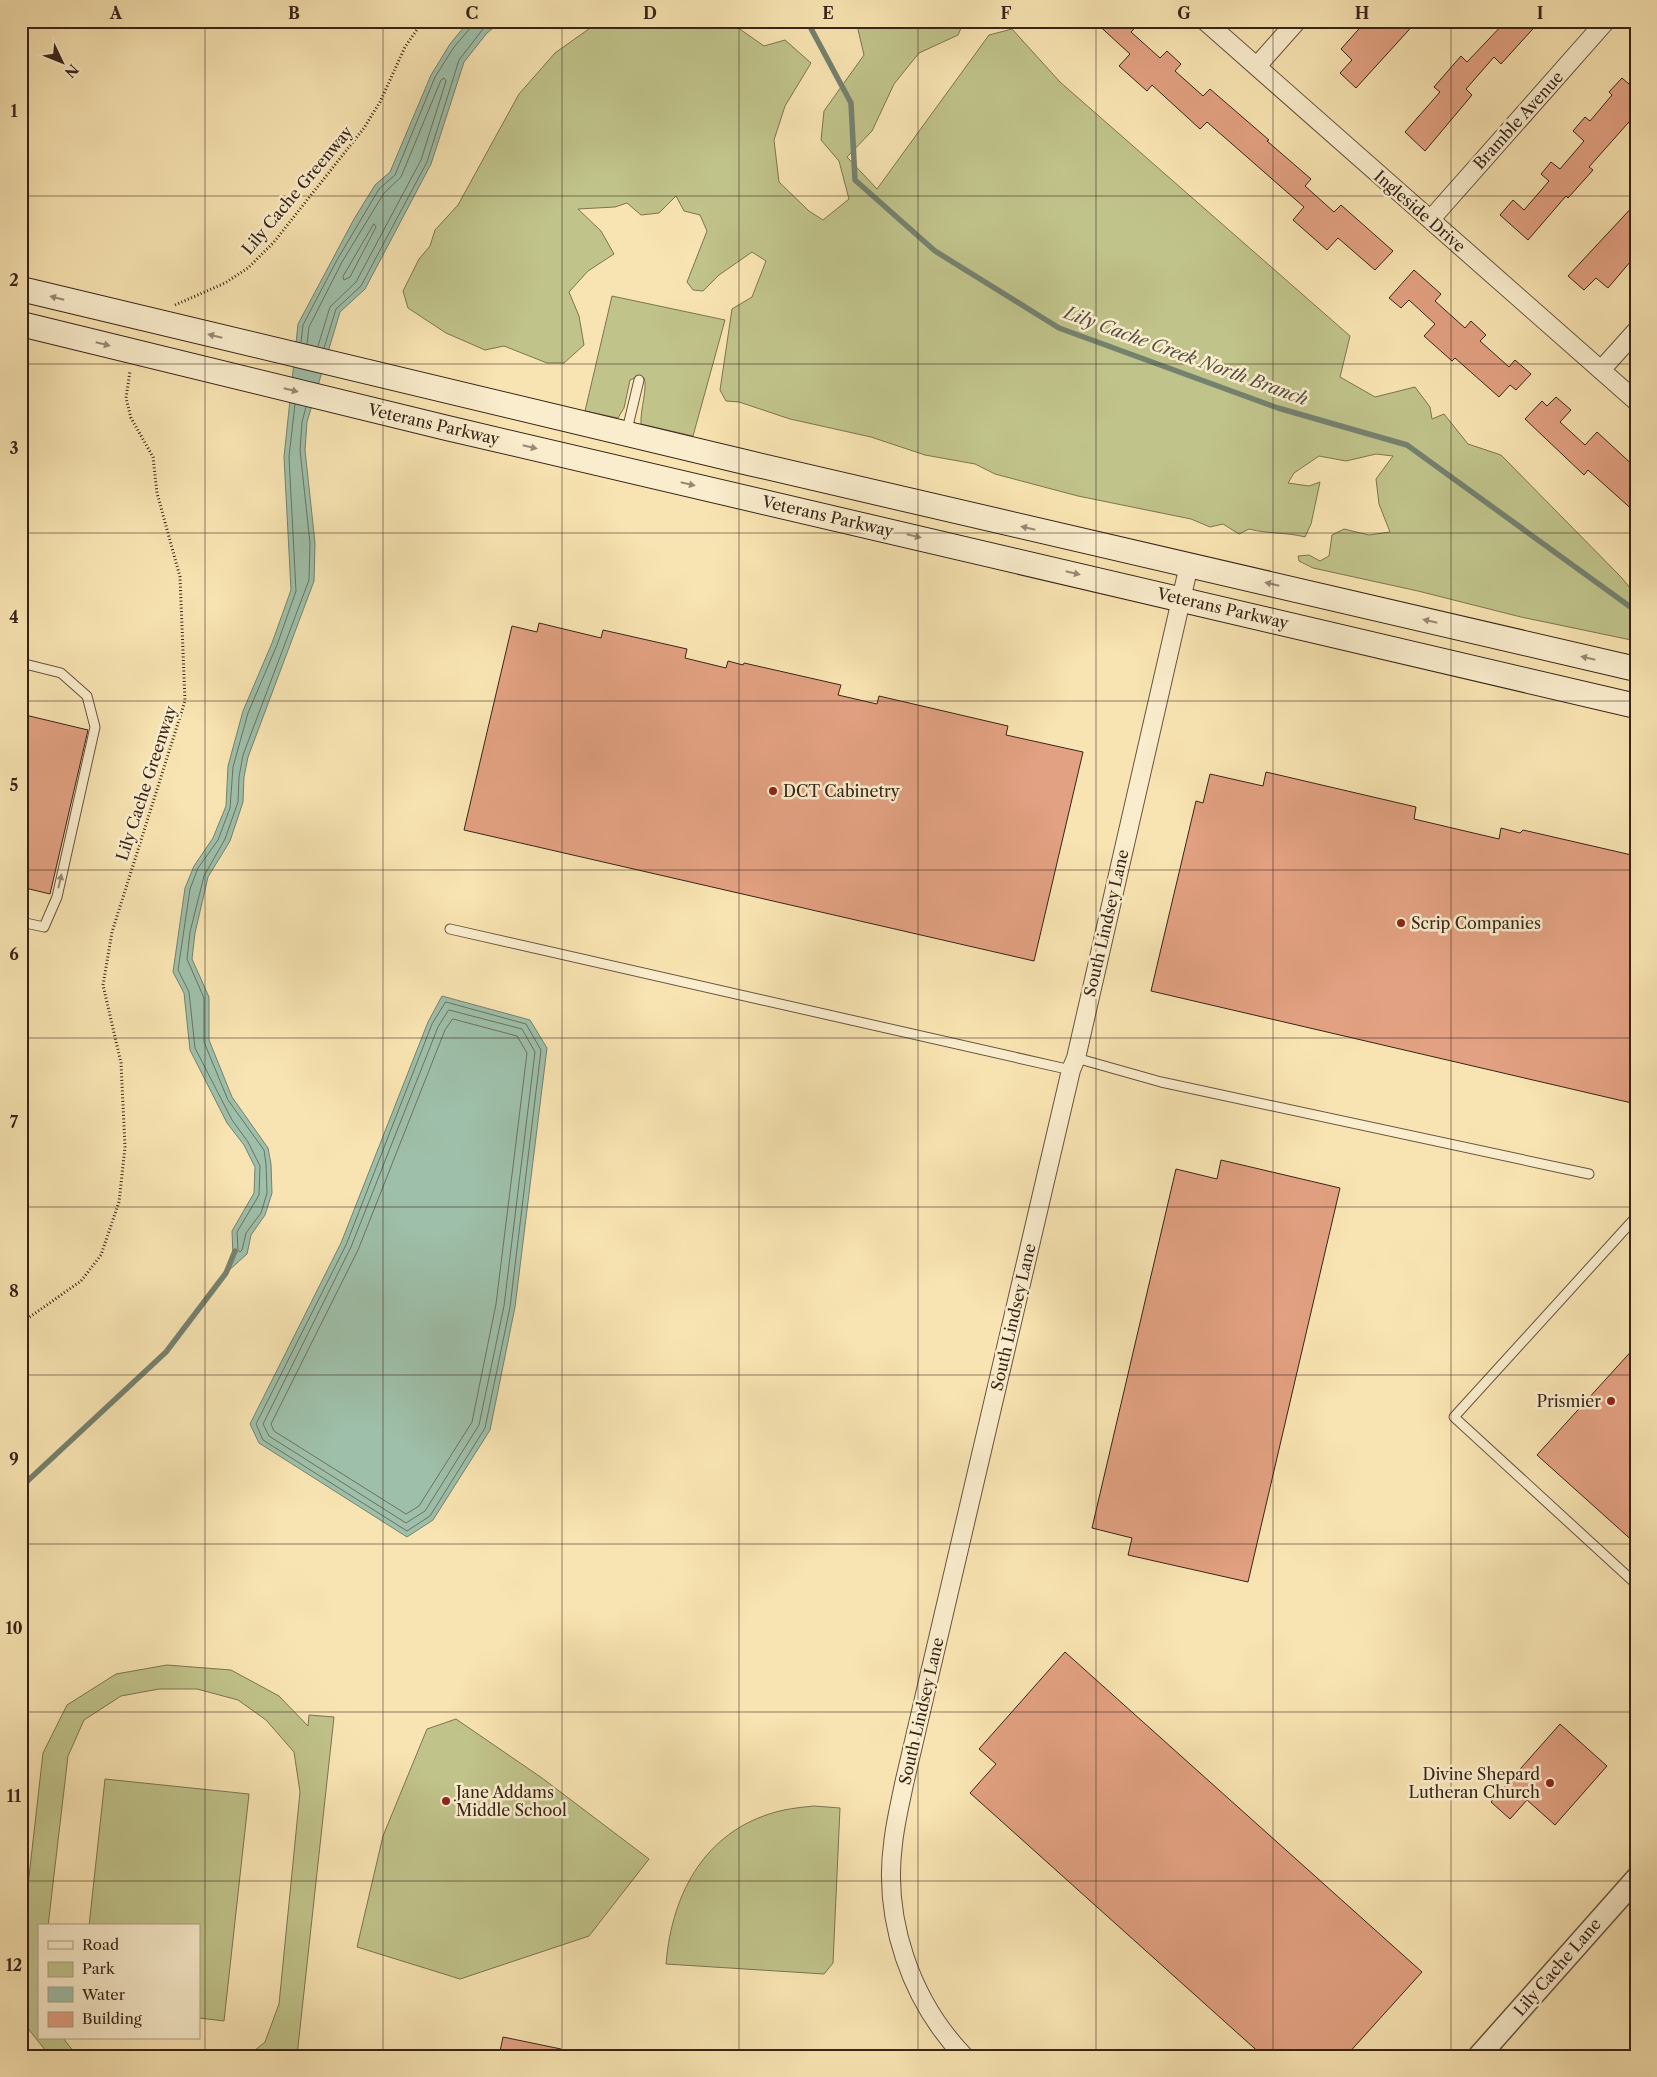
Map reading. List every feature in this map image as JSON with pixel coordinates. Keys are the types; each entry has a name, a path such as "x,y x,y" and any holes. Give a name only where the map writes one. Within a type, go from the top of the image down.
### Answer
{"main road":[{"name":"Veterans Parkway","path":"21,290 626,434 1636,669"},
{"name":"Veterans Parkway","path":"21,324 329,399 1636,706"}],"street":[{"name":"Ingleside Drive","path":"1204,21 1636,401"},
{"path":"1257,66 1297,21"},
{"name":"Bramble Avenue","path":"1431,219 1606,21"},
{"path":"1601,370 1636,331"},
{"name":"South Lindsey Lane","path":"964,2056 945,2035 926,2007 911,1978 895,1917 891,1886 892,1845 1189,565"},
{"name":"Lily Cache Lane","path":"1479,2056 1636,1879"}],"lane":[{"path":"626,434 639,380"},
{"path":"21,663 61,673 87,696 96,727 56,897 44,927 21,922"},
{"path":"450,929 1589,1174"},
{"path":"1636,1218 1454,1417 1636,1584"}],"path":[{"name":"Lily Cache Greenway","path":"168,325 173,307 179,302 225,284 248,268 274,242 364,128 380,102 405,46 423,21"},
{"name":"Lily Cache Greenway","path":"21,1323 81,1281 101,1255 119,1202 125,1146 121,1063 103,985 112,932 185,701 180,577 157,493 152,457 131,418 126,398 135,352"}],"green space":[{"path":"600,21 736,21 734,25 764,46 785,40 811,63 785,106 774,140 779,182 809,211 823,220 849,199 839,161 821,140 824,111 864,55 856,21 964,21 958,35 919,53 894,84 872,131 847,157 877,189 989,35 1012,29 1060,82 1350,336 1340,377 1375,397 1415,387 1430,407 1432,419 1444,414 1468,444 1501,455 1621,577 1636,595 1636,641 1521,617 1418,591 1313,568 1299,561 1298,556 1309,555 1320,561 1329,556 1332,535 1344,529 1369,535 1390,532 1379,504 1376,479 1393,456 1376,454 1346,461 1319,456 1294,473 1288,483 1309,486 1320,482 1311,524 1305,537 1249,529 1239,534 1223,524 1210,527 1191,519 1078,496 995,474 975,464 925,455 871,437 790,419 739,402 726,401 720,390 732,309 752,297 766,261 752,252 719,275 703,291 693,290 687,282 707,231 700,215 684,211 676,196 659,213 641,215 627,203 615,207 578,209 601,231 614,254 588,271 569,292 579,316 584,345 564,363 547,363 504,346 485,350 446,333 408,308 403,291 419,259 430,246 435,230 458,205 519,94 555,53"},
{"path":"612,296 725,320 693,436 641,424 645,387 644,378 637,377 630,380 624,408 618,418 585,411"},
{"path":"167,1665 231,1670 279,1696 308,1726 309,1715 334,1717 297,2056 248,2056 265,2042 279,2004 300,1792 294,1752 266,1720 238,1700 197,1689 159,1689 121,1696 84,1720 68,1756 48,1924 38,1924 38,2040 65,2040 74,2052 82,2056 50,2056 26,2026 21,2001 21,1947 43,1753 67,1705 116,1674"},
{"path":"456,1719 542,1778 649,1859 589,1936 460,1979 357,1947 383,1836 427,1729"},
{"path":"105,1779 249,1794 224,2021 200,2018 200,1924 89,1924"},
{"path":"814,1806 840,1808 833,1963 824,1974 666,1964 676,1912 698,1866 714,1847 734,1831 757,1819 784,1810"}],"water":[{"path":"469,21 502,21 487,33 464,62 431,164 365,289 340,312 307,422 305,450 315,543 314,581 248,757 244,777 243,802 230,841 208,877 195,933 192,959 209,997 209,1040 232,1097 268,1148 271,1164 272,1193 265,1215 251,1235 247,1254 226,1273 233,1257 232,1231 254,1193 255,1167 244,1145 227,1123 190,1050 184,993 173,972 185,888 194,866 213,838 226,806 228,766 243,711 272,643 291,590 284,457 298,324 354,219 375,185 390,172 431,75 450,44"},
{"path":"442,996 530,1020 547,1048 515,1307 490,1430 433,1520 407,1537 259,1443 250,1424 341,1243 428,1022"},
{"path":"21,1013 25,1017 24,1188 21,1193"}],"building":[{"path":"1094,21 1141,21 1131,32 1160,58 1167,51 1181,64 1175,71 1203,96 1210,89 1269,140 1267,141 1311,179 1305,186 1334,212 1341,205 1393,251 1375,270 1338,238 1327,250 1293,220 1304,207 1207,122 1200,129 1152,85 1147,91 1119,66 1130,54"},
{"path":"1366,21 1417,21 1356,88 1340,73 1352,60 1341,49"},
{"path":"1506,21 1540,21 1501,64 1494,57 1466,89 1472,95 1425,151 1405,132 1440,92 1434,87 1461,56 1467,62"},
{"path":"1622,78 1636,90 1636,114 1589,167 1593,170 1568,198 1566,196 1528,240 1500,215 1513,200 1524,210 1549,181 1541,174 1551,162 1560,169 1584,141 1573,131 1585,117 1590,121 1612,95 1609,92"},
{"path":"1636,203 1636,255 1608,288 1596,278 1584,290 1568,276"},
{"path":"1414,270 1441,294 1435,301 1465,328 1471,321 1486,335 1480,341 1509,367 1515,360 1531,374 1516,390 1510,385 1499,397 1455,358 1452,361 1424,336 1435,324 1409,300 1401,308 1389,298"},
{"path":"1556,397 1571,410 1560,422 1585,445 1597,432 1636,468 1636,513 1588,470 1584,475 1525,419 1542,401 1547,406"},
{"name":"DCT Cabinetry","path":"539,623 601,638 603,630 687,649 685,658 726,668 728,661 743,665 744,663 841,685 838,695 877,704 879,696 1008,726 1006,735 1083,752 1034,961 464,830 512,626 537,632"},
{"path":"21,714 88,730 50,894 21,887"},
{"name":"Scrip Companies","path":"1266,772 1416,807 1414,819 1499,839 1501,828 1520,833 1523,830 1636,856 1636,1104 1151,991 1196,801 1203,803 1210,774 1263,786"},
{"path":"1221,1160 1340,1188 1248,1582 1128,1555 1132,1538 1092,1528 1176,1169 1217,1179"},
{"name":"Prismier","path":"1636,1346 1636,1544 1537,1455"},
{"path":"1065,1652 1422,1972 1346,2056 1263,2056 970,1793 996,1764 979,1749"},
{"name":"Divine Shepard Lutheran Church","path":"1560,1724 1607,1766 1555,1825 1527,1800 1510,1819 1491,1802"},
{"path":"503,2037 561,2049 560,2056 499,2056"}],"waterway":[{"name":"Lily Cache Creek North Branch","path":"807,21 851,103 855,180 935,251 1059,328 1278,408 1407,445 1636,611"},
{"path":"21,1487 166,1352 226,1273 235,1251"}],"place":[{"name":"DCT Cabinetry","path":"773,791"},
{"name":"Scrip Companies","path":"1401,923"},
{"name":"Prismier","path":"1611,1401"},
{"name":"Divine Shepard Lutheran Church","path":"1550,1783"},
{"name":"Jane Addams Middle School","path":"446,1801"}]}
